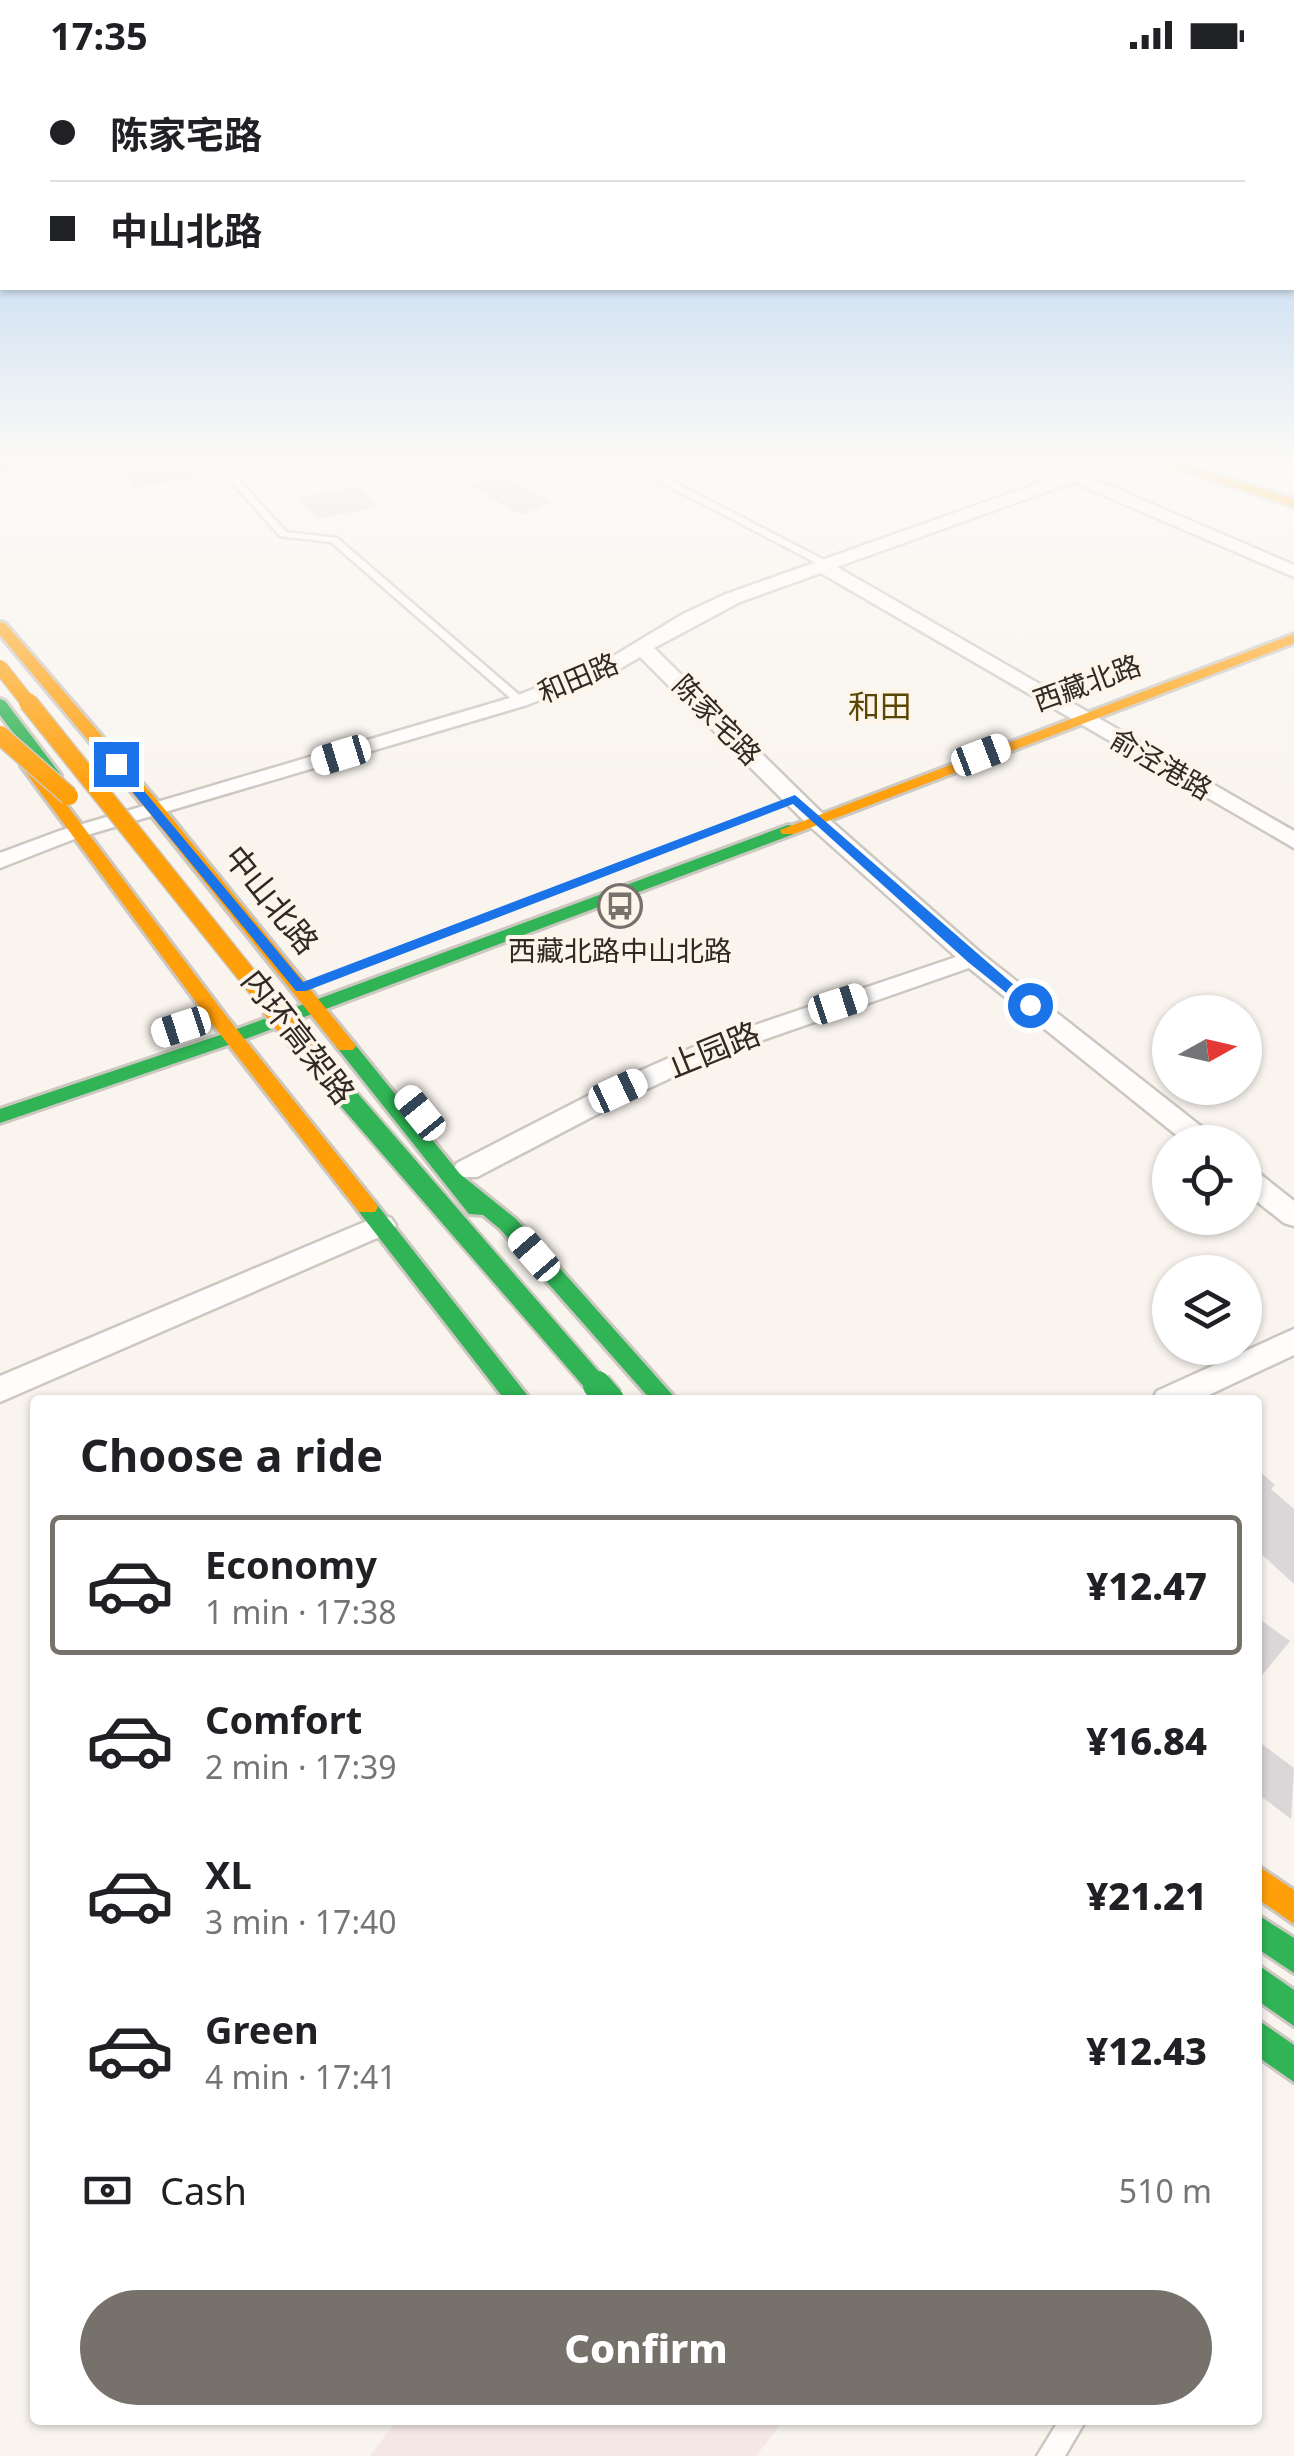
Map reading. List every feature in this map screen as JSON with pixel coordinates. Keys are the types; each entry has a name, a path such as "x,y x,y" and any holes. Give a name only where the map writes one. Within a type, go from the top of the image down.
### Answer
{"main road":[{"path":"0,610 40,661 52,687"},
{"name":"西藏北路","path":"1006,722 1294,617"},
{"name":"中山北路","path":"0,626 307,997"},
{"name":"西藏北路","path":"208,1018 307,997 610,898 1294,638"},
{"name":"内环高架路","path":"0,667 347,1100 606,1395"},
{"name":"内环高架路","path":"0,704 316,1114 418,1234"},
{"path":"0,731 63,788"},
{"path":"0,731 208,1018 233,1037 514,1395"},
{"name":"西藏北路","path":"0,1116 233,1037 307,997 598,876"},
{"path":"458,1173 659,1395"},
{"path":"458,1173 640,1395"},
{"path":"1262,1883 1294,1908"},
{"path":"1262,1899 1294,1922"},
{"path":"1262,1933 1294,1957"},
{"path":"1262,1984 1294,2010"},
{"path":"1262,2039 1294,2066"}],"street":[{"name":"和田路","path":"0,861 73,834 520,702 584,677 642,648 704,610 804,572"},
{"name":"俞泾港路","path":"836,572 1294,841"},
{"name":"陈家宅路","path":"642,648 814,818 973,960 1181,1125"},
{"name":"止园路","path":"458,1173 588,1105 708,1050 973,960"},
{"path":"307,997 350,1027 458,1173 686,1395"},
{"path":"1262,1190 1294,1216"},
{"path":"0,1390 381,1225"},
{"path":"1179,1395 1294,1341"}],"lane":[{"path":"371,572 520,702"},
{"path":"1050,2456 1071,2425"}],"shaded area":[{"path":"393,2425 780,2425 756,2456 370,2456"}],"building":[{"path":"1262,1474 1275,1485 1271,1489 1294,1509 1294,1584 1262,1555"},
{"path":"1262,1621 1290,1641 1262,1675"},
{"path":"1262,1744 1294,1768 1291,1819 1262,1797"}],"traffic: fast":[{"path":"0,704 55,778"},
{"path":"0,1116 233,1037 788,830"},
{"path":"346,1046 477,1209"},
{"path":"313,1058 606,1395"},
{"path":"448,1175 508,1224 661,1395"},
{"path":"367,1207 515,1395"},
{"path":"1262,1933 1294,1957"},
{"path":"1262,1984 1294,2010"},
{"path":"1262,2039 1294,2066"}],"traffic: slow":[{"path":"0,626 156,810 346,1046"},
{"path":"788,830 1294,638"},
{"path":"0,667 313,1058"},
{"path":"0,735 69,796"},
{"path":"29,766 220,1021 367,1207"},
{"path":"1262,1884 1294,1909"}],"place":[{"name":"西藏北路中山北路","path":"620,906"}],"district":[{"name":"和田","path":"880,707"}],"route":[{"path":"116,764 301,988 795,799 973,960 1030,1005"}]}
